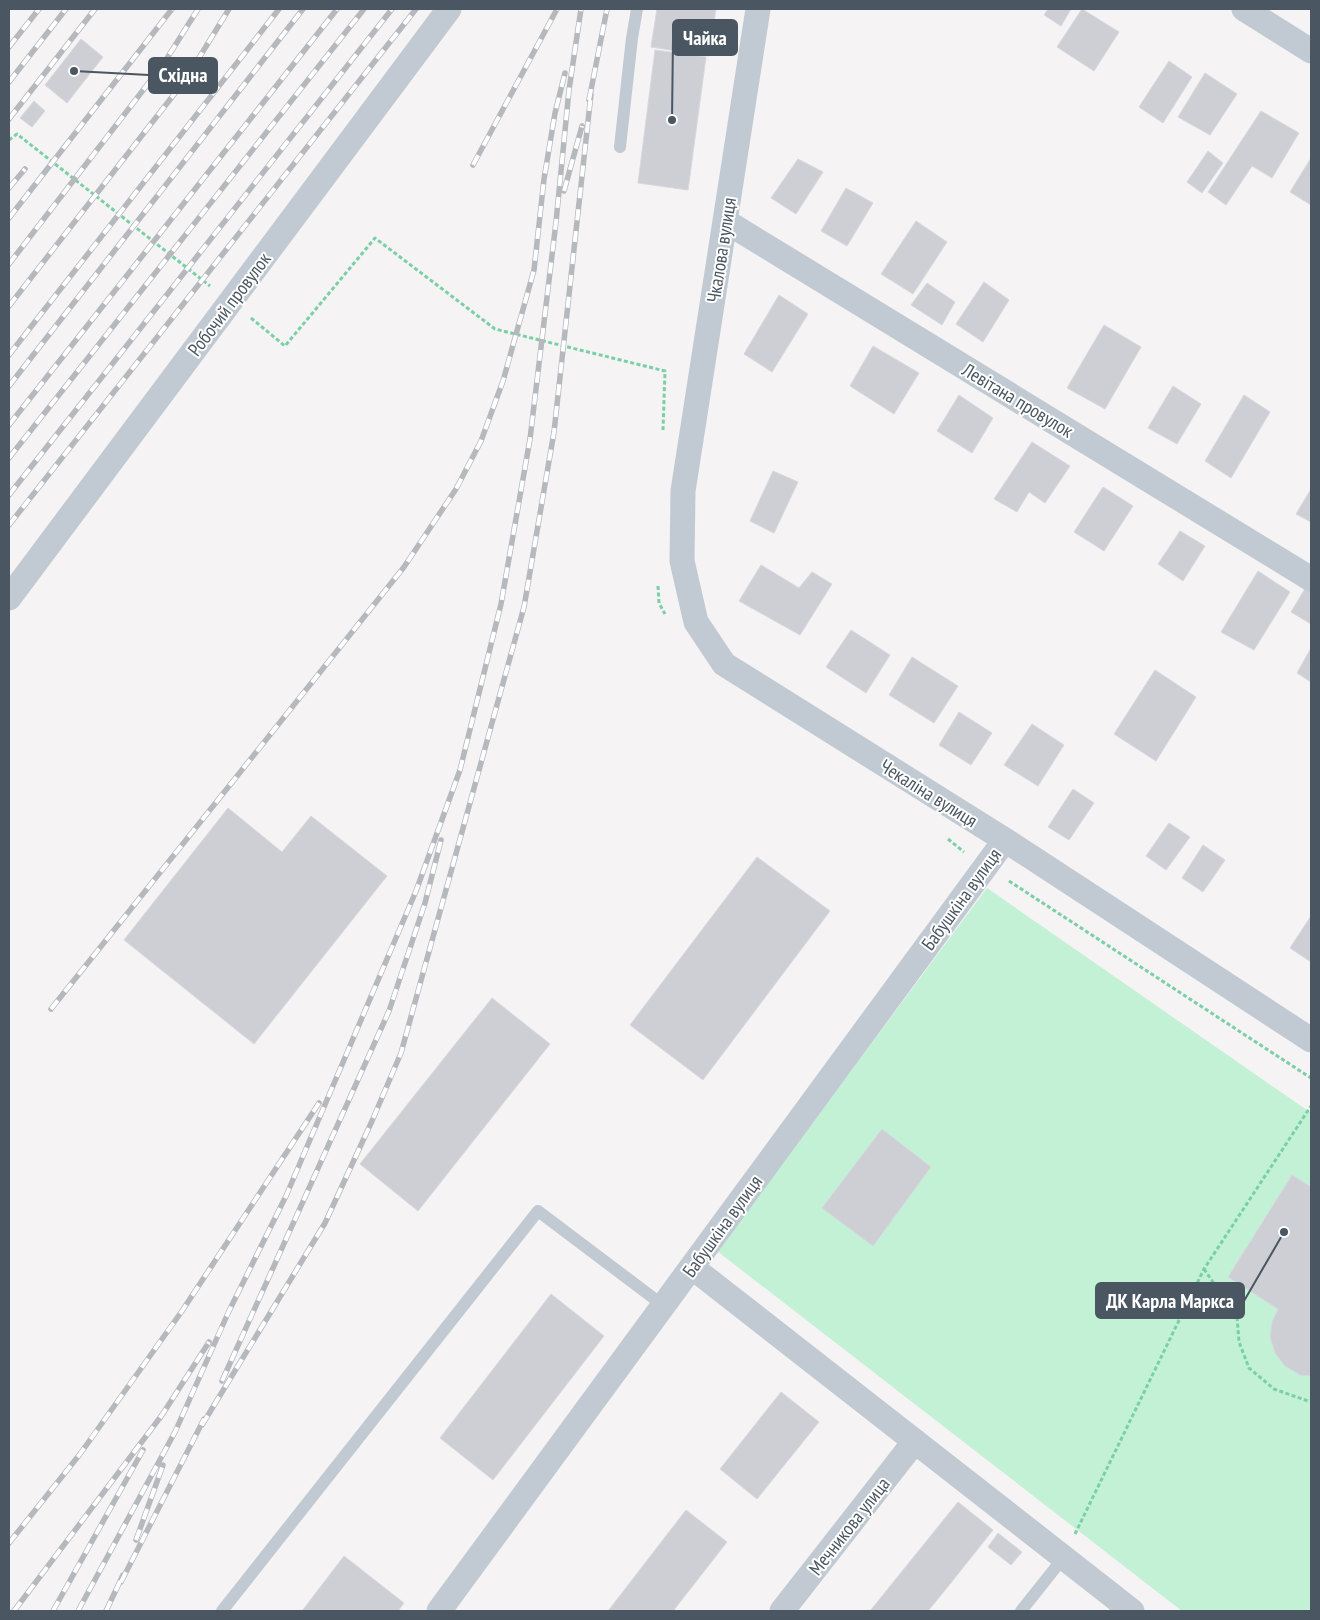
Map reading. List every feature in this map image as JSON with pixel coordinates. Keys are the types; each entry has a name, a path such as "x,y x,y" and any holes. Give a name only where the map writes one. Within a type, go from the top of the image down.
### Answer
{"street":[{"name":"Робочий провулок","path":"9,598 449,9"},
{"name":"Чкалова вулиця","path":"683,490 758,9"},
{"path":"1244,9 1311,51"},
{"name":"Левітана провулок","path":"725,220 1311,579"},
{"name":"Чекаліна вулиця","path":"683,490 682,561 696,622 724,664 1004,840 1311,1040"},
{"name":"Бабушкіна вулиця","path":"439,1611 1004,840"},
{"path":"692,1268 1132,1611"},
{"name":"Мечникова улица","path":"782,1611 915,1440"}],"lane":[{"path":"620,146 632,38 638,9"},
{"path":"222,1611 538,1211 664,1306"},
{"path":"1021,1611 1064,1557"}],"path":[{"path":"9,140 17,134 216,291"},
{"path":"247,315 286,346 375,238 495,329 664,371"},
{"path":"1008,880 1311,1078"},
{"path":"1064,1557 1204,1268 1311,1106"},
{"path":"1204,1268 1237,1317 1239,1342 1249,1368 1274,1389 1308,1401 1311,1400"}],"green space":[{"path":"987,888 1311,1113 1311,1611 1182,1611 717,1251"}],"building":[{"path":"657,9 716,9 709,56 651,47"},
{"path":"1048,9 1071,9 1061,26 1044,15"},
{"path":"1082,9 1119,32 1094,71 1057,47"},
{"path":"81,39 103,57 67,103 45,85"},
{"path":"655,50 706,57 688,190 638,183"},
{"path":"1169,61 1192,77 1163,123 1139,107"},
{"path":"1205,73 1237,94 1210,135 1178,117"},
{"path":"34,101 45,111 32,127 20,118"},
{"path":"1261,111 1299,133 1272,178 1252,166 1226,205 1208,192"},
{"path":"1208,151 1223,163 1202,193 1187,182"},
{"path":"1311,158 1311,205 1290,192"},
{"path":"798,159 823,172 796,214 771,198"},
{"path":"846,188 873,203 847,246 821,231"},
{"path":"916,221 947,242 913,294 881,274"},
{"path":"984,282 1009,300 983,342 956,324"},
{"path":"927,283 955,302 942,325 911,305"},
{"path":"779,295 808,314 772,372 744,354"},
{"path":"1104,325 1141,347 1105,409 1067,388"},
{"path":"873,346 919,373 894,414 850,386"},
{"path":"1173,386 1201,404 1177,444 1148,428"},
{"path":"959,395 993,418 972,453 937,431"},
{"path":"1244,395 1270,412 1231,478 1205,461"},
{"path":"1032,442 1070,466 1045,503 1029,492 1017,512 994,499"},
{"path":"773,471 798,482 774,533 750,521"},
{"path":"1103,487 1133,506 1104,551 1074,532"},
{"path":"1311,489 1311,522 1296,514"},
{"path":"1180,531 1205,546 1183,581 1158,564"},
{"path":"761,565 799,588 812,572 832,584 800,635 739,601"},
{"path":"1258,571 1290,592 1254,650 1221,632"},
{"path":"1306,587 1311,590 1311,624 1291,612"},
{"path":"851,630 890,655 866,693 826,667"},
{"path":"1311,648 1311,682 1297,673"},
{"path":"912,657 958,686 934,723 889,695"},
{"path":"1155,670 1196,697 1156,761 1114,734"},
{"path":"959,712 992,733 971,765 939,745"},
{"path":"1032,724 1064,745 1038,786 1004,765"},
{"path":"1073,789 1094,803 1069,840 1048,827"},
{"path":"228,808 282,852 311,816 387,876 254,1044 124,940"},
{"path":"1169,823 1190,837 1166,870 1146,856"},
{"path":"1203,845 1225,860 1203,892 1182,878"},
{"path":"757,857 830,911 703,1080 630,1025"},
{"path":"1311,916 1311,962 1290,948"},
{"path":"492,998 550,1044 418,1211 360,1164"},
{"path":"882,1129 931,1167 873,1246 822,1208"},
{"path":"1292,1175 1311,1187 1311,1376 1300,1375 1285,1366 1275,1353 1270,1337 1272,1322 1278,1309 1228,1277"},
{"path":"551,1294 604,1336 493,1480 440,1438"},
{"path":"781,1392 819,1422 757,1499 720,1469"},
{"path":"958,1502 993,1530 946,1589 928,1611 870,1611"},
{"path":"686,1510 727,1542 673,1611 608,1611"},
{"path":"998,1533 1022,1552 1011,1565 988,1547"},
{"path":"344,1556 404,1603 398,1611 302,1611"}],"railway":[{"path":"9,47 39,9"},
{"path":"9,82 66,9"},
{"path":"9,119 95,9"},
{"path":"9,218 172,9"},
{"path":"9,264 164,63 198,9"},
{"path":"9,306 186,79 229,9"},
{"path":"9,355 279,9"},
{"path":"9,386 303,9"},
{"path":"9,425 337,9"},
{"path":"9,458 364,9"},
{"path":"9,495 392,9"},
{"path":"9,525 416,9"},
{"path":"473,165 557,9"},
{"path":"78,1611 175,1432 229,1311 286,1196 416,891 460,770 501,604 530,439 556,222 569,90 581,9"},
{"path":"589,100 607,9"},
{"path":"51,1009 404,567 456,489 481,441 503,381 534,270 544,179 555,113 565,73"},
{"path":"202,1425 325,1223 401,1053 524,607 554,432 591,94"},
{"path":"564,191 582,126"},
{"path":"9,188 25,169"},
{"path":"222,1381 389,1011 425,903 441,840"},
{"path":"9,1543 80,1454 182,1311 319,1103"},
{"path":"14,1611 162,1415 209,1342"},
{"path":"121,1582 204,1419"},
{"path":"53,1611 143,1450"},
{"path":"136,1540 163,1465"},
{"path":"106,1611 123,1575"}],"place":[{"name":"Східна","path":"74,71"},
{"name":"Чайка","path":"672,120"},
{"name":"ДК Карла Маркса","path":"1284,1232"}]}
